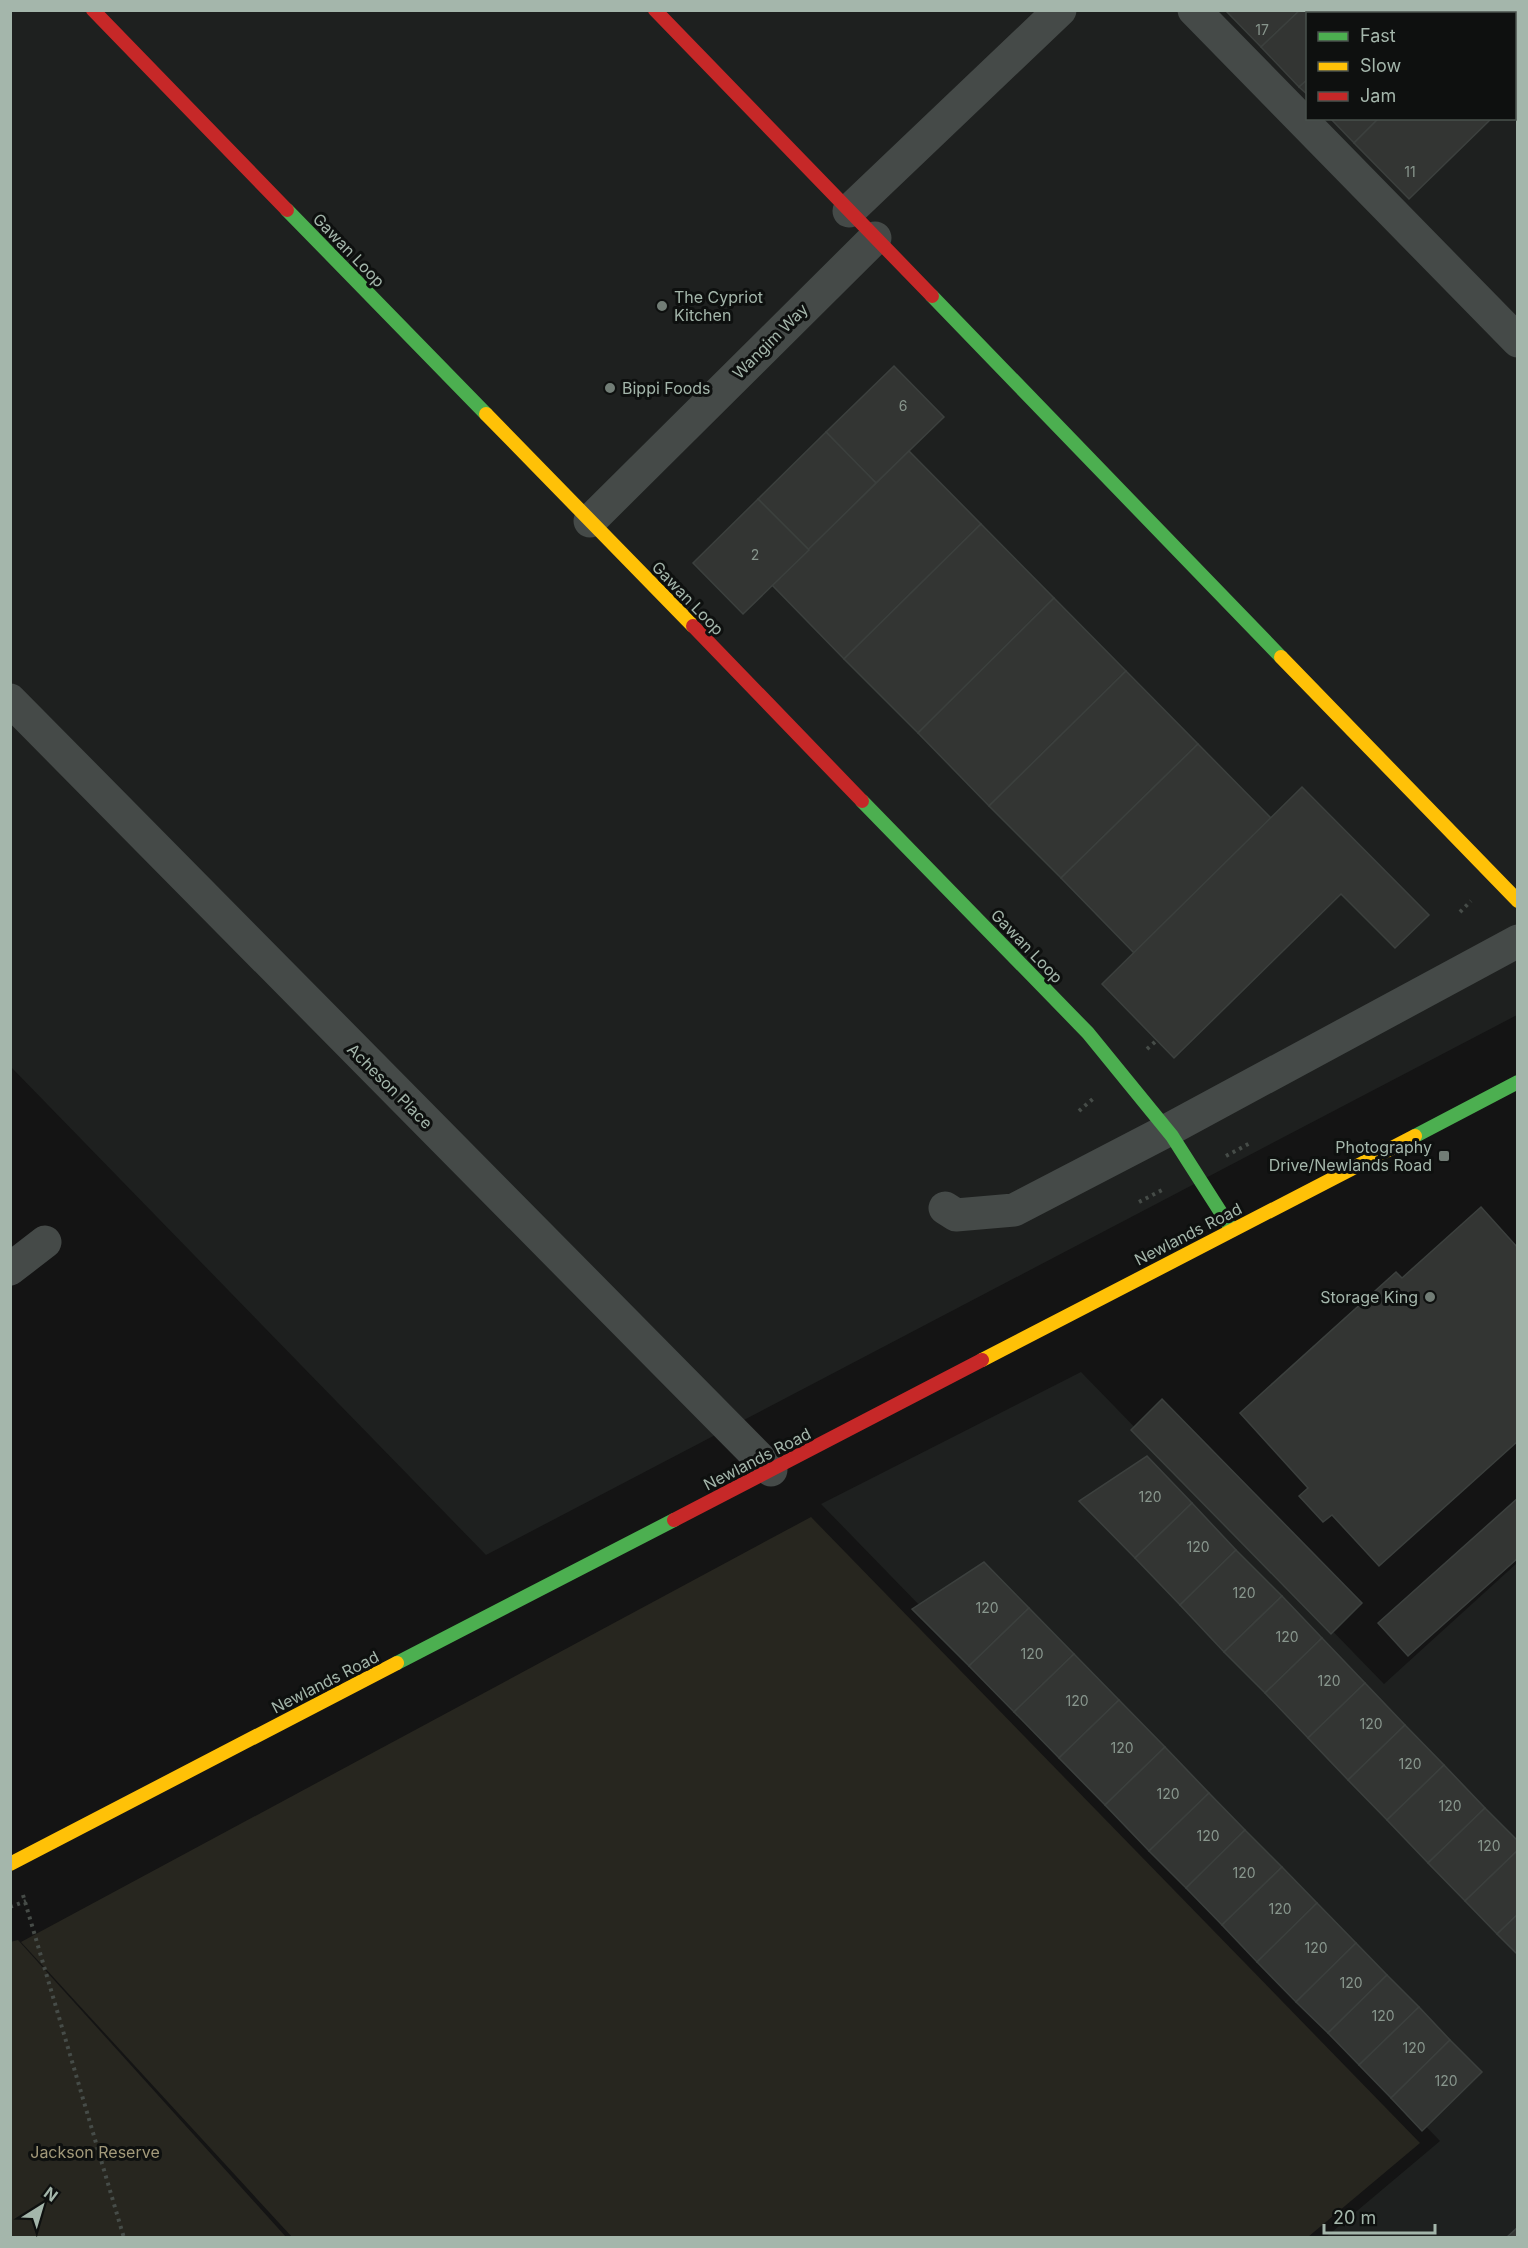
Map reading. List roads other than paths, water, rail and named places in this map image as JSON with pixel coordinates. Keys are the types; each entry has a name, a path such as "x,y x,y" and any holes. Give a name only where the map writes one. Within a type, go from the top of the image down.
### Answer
{"street":[{"name":"Gawan Loop","path":"93,10 1088,1034 1168,1130 1233,1230"},
{"path":"655,10 1518,901"},
{"path":"849,211 1060,10"},
{"path":"1194,10 1518,341"},
{"name":"Wangim Way","path":"590,521 875,238"},
{"name":"Acheson Place","path":"10,700 771,1470"},
{"path":"945,1208 956,1215 1014,1210 1168,1130 1518,941"},
{"name":"Newlands Road","path":"11,1863 1518,1082"},
{"path":"10,1269 45,1242"}],"place":[{"name":"The Cypriot Kitchen","path":"662,306"},
{"name":"Bippi Foods","path":"610,388"},
{"name":"Photography Drive/Newlands Road","path":"1444,1156"},
{"name":"Storage King","path":"1430,1297"}],"park label":[{"name":"Jackson Reserve","path":"95,2152"}]}
